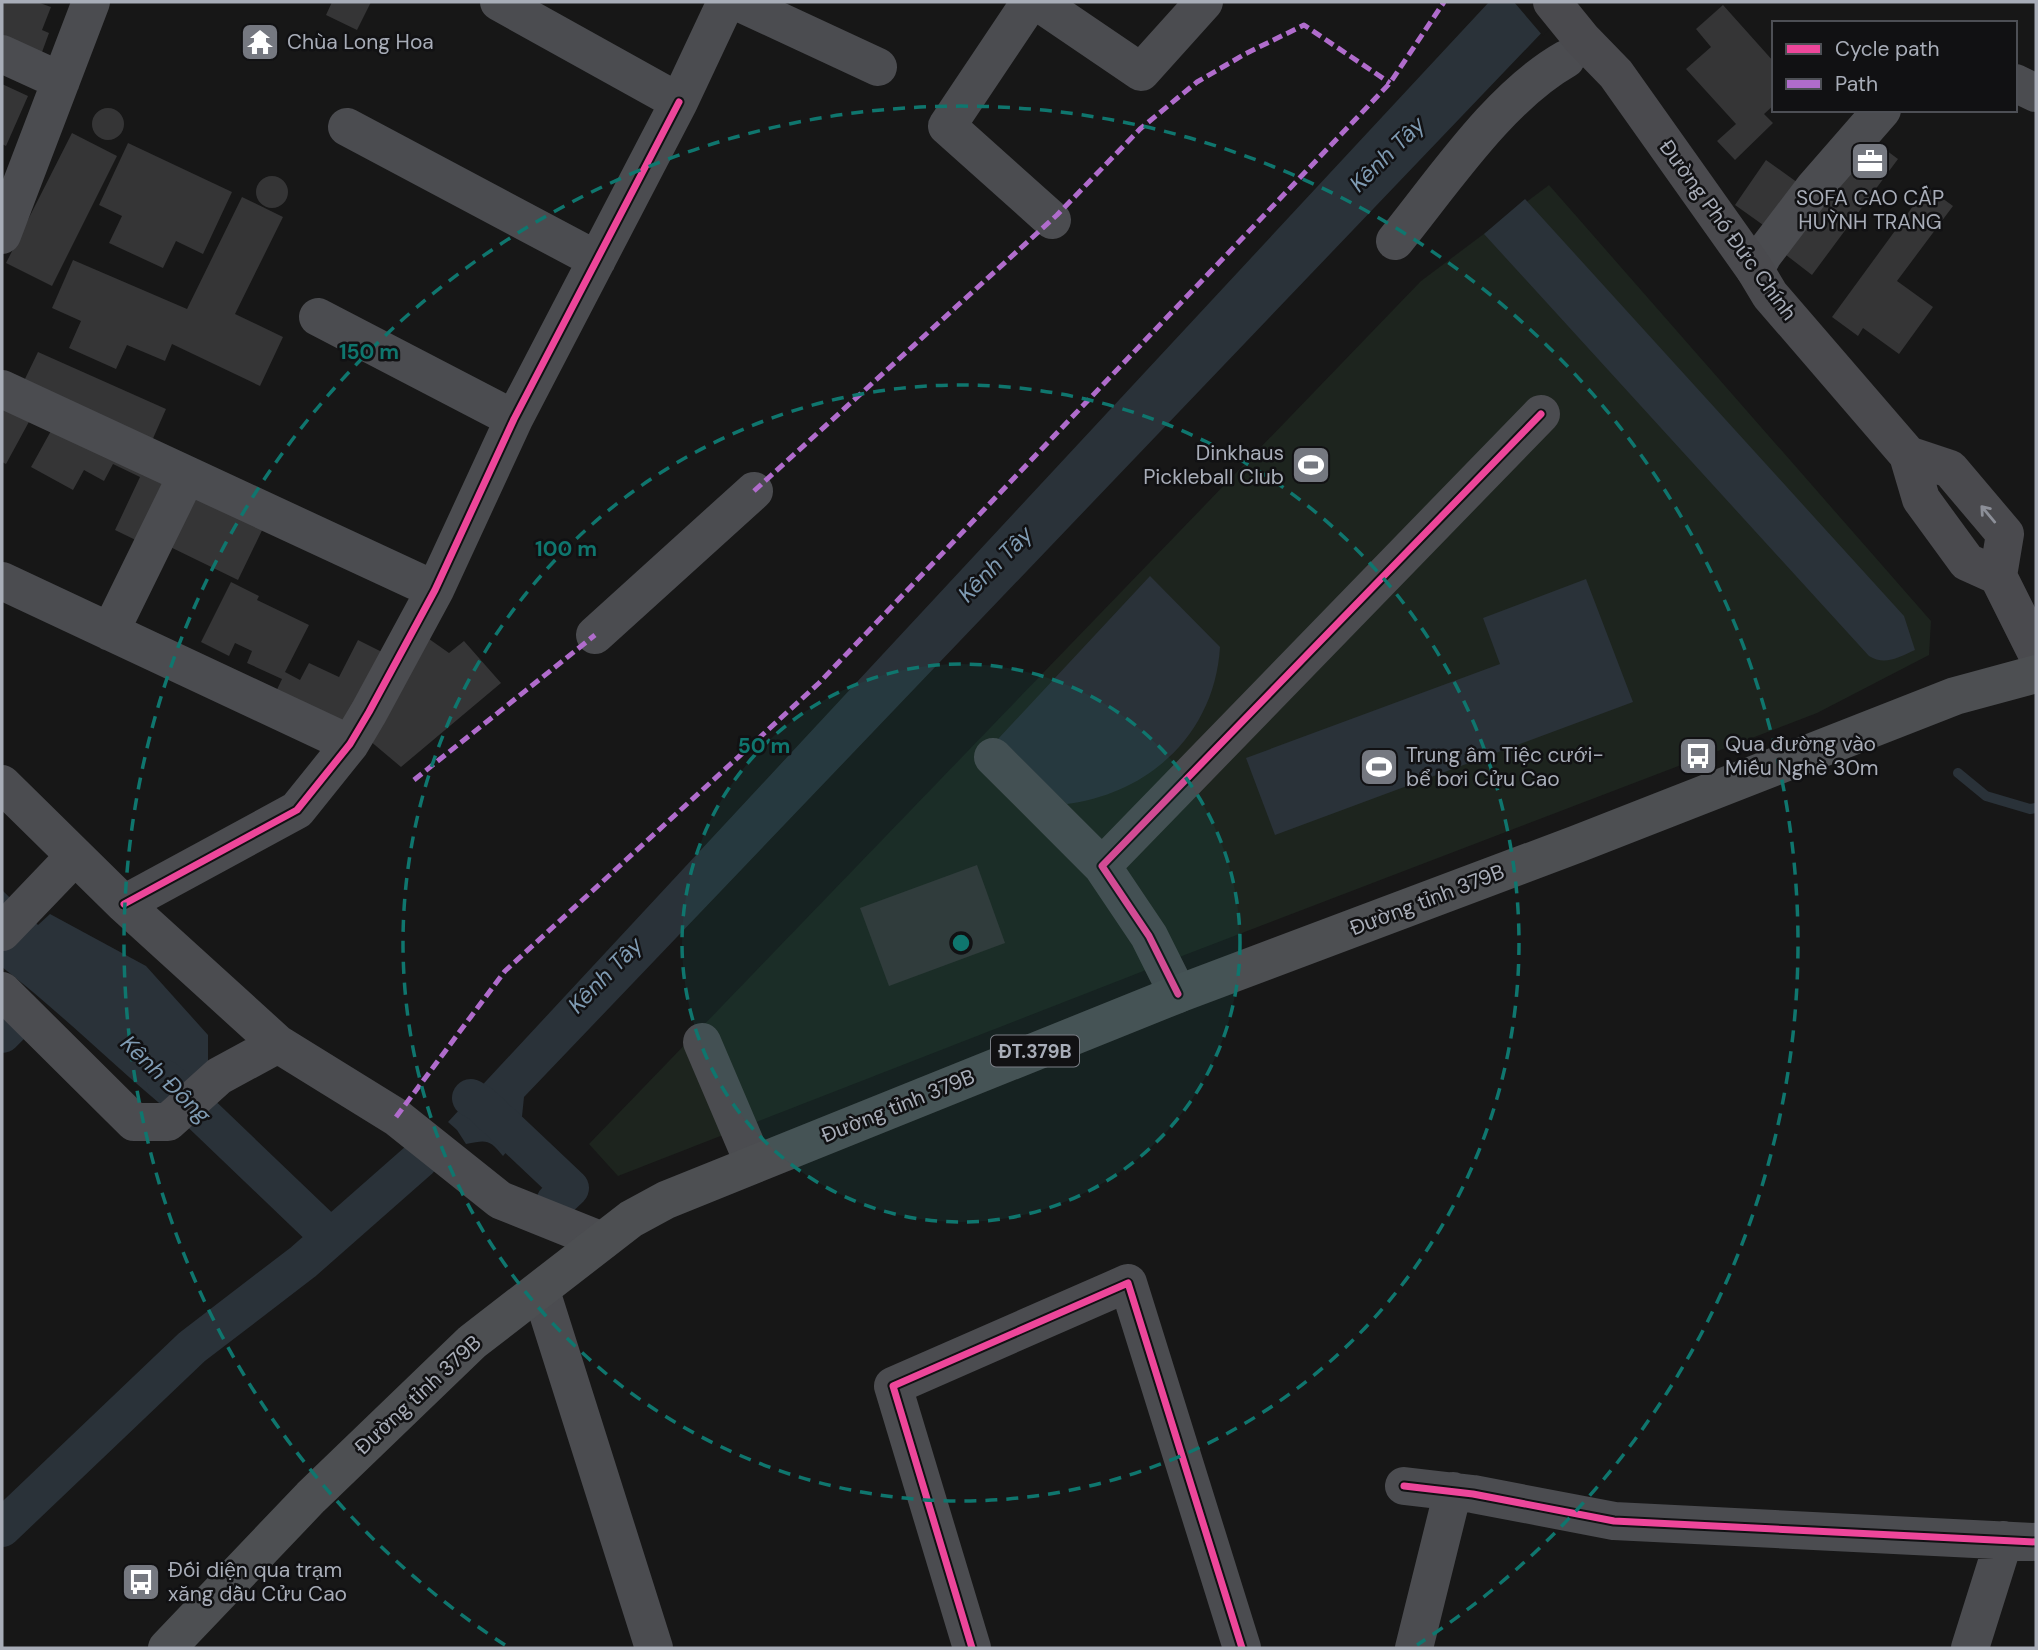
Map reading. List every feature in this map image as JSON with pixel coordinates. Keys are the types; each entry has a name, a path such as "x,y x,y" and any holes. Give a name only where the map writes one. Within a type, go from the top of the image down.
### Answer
{"main road":[{"name":"Đường Phó Đức Chính","path":"1552,2 1574,49 1616,74 1770,295 1908,455 1950,469 2005,534 1998,576 2036,652"},
{"name":"Đường tỉnh 379B","path":"167,1648 311,1497 462,1352 631,1219 666,1200 1178,994 1640,820 1955,696 2036,674"}],"street":[{"path":"2,235 90,2"},
{"path":"499,2 679,102"},
{"path":"124,904 297,810 350,744 435,590 514,419 679,102 726,2"},
{"path":"738,2 878,67"},
{"path":"1030,2 947,126 1052,220"},
{"path":"1038,2 1141,72 1204,2"},
{"path":"1395,241 1492,121 1548,69 1574,49"},
{"path":"2,54 61,81"},
{"path":"2017,84 2036,93"},
{"path":"1755,270 1763,255 1815,188 1880,112"},
{"path":"347,127 597,260"},
{"path":"318,317 514,419"},
{"path":"2,389 435,590"},
{"path":"1102,866 1541,414"},
{"path":"110,632 187,475"},
{"path":"595,635 754,491"},
{"path":"2,581 350,744"},
{"path":"993,757 1102,866 1149,936 1178,994"},
{"path":"2,784 74,857 278,1044 396,1117 499,1200 602,1241"},
{"path":"2,932 74,857"},
{"path":"2,991 134,1122 168,1122 219,1076 278,1044"},
{"path":"702,1042 754,1164"},
{"path":"972,1648 893,1386 1128,1283 1242,1648"},
{"path":"541,1291 653,1648"},
{"path":"1404,1486 1453,1491 1614,1521 2020,1541 1970,1648"},
{"path":"1414,1648 1453,1491"}],"shaded area":[{"path":"1549,185 1931,621 1929,655 1817,713 618,1176 589,1144 1421,281"}],"water":[{"name":"Kênh Tây","path":"1489,2 1571,2 524,1097 520,1136 503,1156 487,1142 466,1144 448,1122"},
{"path":"1525,199 1904,616 1915,650 1886,660 1869,656 1484,234"},
{"path":"1150,576 1220,647 1215,678 1206,706 1192,731 1173,753 1151,772 1126,787 1097,798 1067,804 998,739"},
{"path":"1586,579 1633,702 1275,835 1246,758 1500,664 1483,618"},
{"path":"2,890 38,925 50,914 146,966 208,1035 208,1064 171,1113 2,967"}],"pier":[{"path":"1514,2 1575,2 1543,36"}],"building":[{"path":"2,2 37,2 51,7 42,30 49,33 38,63 2,50"},
{"path":"332,2 371,2 357,30 326,15"},
{"path":"1723,5 1772,60 1772,107 1764,114 1773,123 1735,160 1717,141 1736,124 1686,69 1711,47 1696,29"},
{"path":"2,84 28,96 6,146 2,144"},
{"path":"108,108 120,112 124,124 120,136 108,140 96,136 92,124 96,112"},
{"path":"72,133 117,156 52,286 6,263"},
{"path":"1863,133 1898,159 1812,275 1777,248"},
{"path":"128,143 232,192 203,254 176,241 163,268 109,243 122,216 99,205"},
{"path":"1766,160 1805,188 1773,232 1735,205"},
{"path":"272,176 284,180 288,192 284,204 272,208 260,204 256,192 260,180"},
{"path":"1927,187 1953,206 1897,281 1933,307 1899,354 1863,328 1858,336 1832,317"},
{"path":"242,197 283,217 235,314 283,337 260,386 172,344 165,361 127,345 116,369 69,348 81,321 52,308 73,260 187,309"},
{"path":"38,352 166,409 151,443 22,385"},
{"path":"2,403 31,418 6,464 2,462"},
{"path":"57,420 182,477 148,546 115,530 140,477 113,464 104,481 84,470 73,490 31,467"},
{"path":"190,482 267,520 238,580 160,542"},
{"path":"231,582 259,596 257,600 309,625 285,672 300,680 309,663 339,677 358,640 388,655 347,737 272,700 282,679 247,663 252,651 235,643 229,656 201,642"},
{"path":"422,634 449,653 464,641 501,683 401,767 363,735"},
{"path":"977,865 1005,943 889,986 860,908"}],"waterway":[{"path":"1958,773 1986,796 2030,809 2036,808"},
{"path":"2,1034 17,1019"},
{"name":"Kênh Đông","path":"165,1079 330,1237"},
{"path":"471,1098 481,1104 570,1188 555,1202"},
{"name":"Kênh Đông","path":"2,1528 192,1347 303,1262 420,1159"}],"marked path":[{"path":"396,1117 505,971 819,683 1390,83 1444,2"},
{"path":"754,491 1057,215 1140,129 1197,82 1245,54 1304,25 1390,83"},
{"path":"414,780 595,635"}],"cycle path":[{"path":"124,904 297,810 350,744 435,590 514,419 679,102"},
{"path":"1178,994 1149,936 1102,866 1541,414"},
{"path":"972,1648 893,1386 1128,1283 1242,1648"},
{"path":"1404,1486 1473,1494 1614,1521 2036,1542"}],"place":[{"name":"Chùa Long Hoa","path":"260,42"},
{"name":"SOFA CAO CẤP HUỲNH TRANG","path":"1870,161"},
{"name":"Dinkhaus Pickleball Club","path":"1311,465"},
{"name":"Qua đường vào Miếu Nghè 30m","path":"1698,756"},
{"name":"Trung âm Tiệc cưới- bể bơi Cửu Cao","path":"1379,767"},
{"name":"Đối diện qua trạm xăng dầu Cửu Cao","path":"141,1582"}]}
